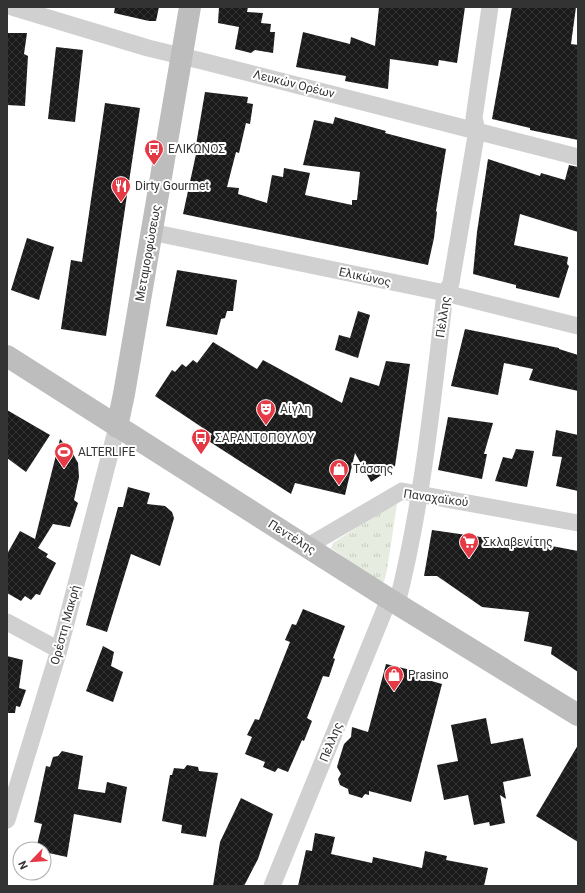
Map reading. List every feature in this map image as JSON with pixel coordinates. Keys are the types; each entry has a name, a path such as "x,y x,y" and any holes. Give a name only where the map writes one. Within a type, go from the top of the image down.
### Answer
{"main road":[{"name":"Μεταμορφώσεως","path":"117,427 124,394 190,7"},
{"name":"Πεντέλης","path":"7,356 393,601 578,715"}],"street":[{"name":"Λευκών Ορέων","path":"12,7 140,46 477,130 578,157"},
{"name":"Πέλλης","path":"272,886 404,578 421,494 445,293 451,283 477,130 474,118 490,7"},
{"name":"Ελικώνος","path":"151,232 445,293 578,326"},
{"name":"Ορέστη Μακρή","path":"7,820 59,650 117,427"},
{"name":"Παναχαϊκού","path":"308,546 399,492 405,491 578,523"},
{"path":"7,622 59,650"}],"green space":[{"path":"397,504 387,570 384,582 380,583 331,548 333,543 391,505"}],"building":[{"path":"115,7 159,7 156,21 149,21 114,13"},
{"path":"219,7 248,7 247,12 263,13 261,23 271,24 270,32 275,32 273,53 255,50 251,53 235,49 239,27 218,23"},
{"path":"379,7 465,7 457,63 439,60 438,66 390,59 388,89 345,81 346,76 296,67 303,32 350,44 351,37 375,46"},
{"path":"512,7 576,7 571,44 578,45 578,140 530,130 530,128 492,119"},
{"path":"7,33 27,33 24,54 28,56 25,106 7,105"},
{"path":"56,47 83,50 75,122 48,119"},
{"path":"205,92 248,97 247,103 253,104 250,124 246,123 239,153 236,152 227,187 239,188 238,194 267,203 272,175 283,177 284,168 310,173 305,195 352,205 352,200 357,200 360,172 303,165 314,120 333,124 335,117 386,131 385,133 446,149 436,211 434,238 428,265 183,214 198,145 196,145"},
{"path":"105,103 140,108 106,336 61,329 71,260 82,262"},
{"path":"488,159 540,176 541,173 565,180 569,165 578,167 578,232 520,214 514,245 568,257 567,264 569,266 559,298 516,288 516,285 473,274 477,232"},
{"path":"27,238 54,247 39,300 11,290"},
{"path":"177,270 237,280 233,311 227,311 225,318 221,319 217,335 166,326"},
{"path":"358,311 370,315 358,358 335,350 339,335 350,338"},
{"path":"465,329 559,348 578,355 578,391 529,380 533,369 504,363 498,395 451,386"},
{"path":"213,342 257,369 263,360 342,403 350,377 379,386 386,361 410,364 395,466 371,482 355,453 345,495 295,483 291,494 207,440 212,434 155,396 172,370 175,372 182,364 186,367 193,360 197,363"},
{"path":"7,410 50,435 26,472 7,458"},
{"path":"448,417 493,423 484,454 487,454 482,479 438,470"},
{"path":"556,430 578,435 578,491 556,486 562,457 552,456"},
{"path":"60,439 72,452 78,463 79,477 74,500 78,503 70,527 53,524 38,548 48,554 46,557 56,563 40,595 36,594 31,600 25,596 21,601 7,593 7,554 20,531 35,539"},
{"path":"516,449 534,451 527,487 495,481 503,457 512,459"},
{"path":"128,487 150,493 147,504 165,506 172,512 174,518 160,566 131,554 107,632 86,625 118,507 123,507"},
{"path":"432,530 536,545 536,543 578,551 578,672 551,654 552,647 524,641 529,612 482,607 437,576 424,576"},
{"path":"303,609 345,626 333,658 335,659 329,677 323,676 307,718 312,721 304,741 302,740 288,772 278,768 275,772 263,767 265,762 245,754 252,737 247,735 255,719 259,720 290,642 285,640 292,624 296,625"},
{"path":"103,646 114,652 111,666 123,672 113,702 86,691"},
{"path":"7,656 23,660 19,688 26,690 20,707 16,706 15,713 7,713"},
{"path":"386,664 415,671 414,676 442,684 411,802 369,791 369,795 365,794 362,798 349,794 348,789 340,785 338,779 341,774 337,767 344,744 351,737 352,727 368,732"},
{"path":"486,718 491,744 523,738 531,776 503,782 506,799 500,795 505,823 490,826 489,822 474,825 468,795 444,800 437,765 458,761 451,725"},
{"path":"578,745 578,842 536,816"},
{"path":"62,751 83,756 78,789 105,793 107,782 127,787 121,823 74,814 67,857 52,854 52,841 38,841 42,824 34,822 46,766 50,767 53,757 58,756"},
{"path":"187,765 198,767 199,771 218,773 206,837 181,833 182,825 162,821 170,775 172,775 174,768 184,769"},
{"path":"241,798 273,814 258,859 244,886 213,886 220,842"},
{"path":"315,833 335,837 331,854 372,863 373,857 422,868 425,851 447,856 446,860 488,868 484,886 298,886 306,850 312,851"}],"place":[{"name":"ΕΛΙΚΏΝΟΣ","path":"154,166"},
{"name":"Dirty Gourmet","path":"121,203"},
{"name":"Αίγλη","path":"266,426"},
{"name":"ΣΑΡΑΝΤΟΠΟΥΛΟΥ","path":"201,455"},
{"name":"ALTERLIFE","path":"64,469"},
{"name":"Τάσσης","path":"339,486"},
{"name":"Σκλαβενίτης","path":"469,559"},
{"name":"Prasino","path":"394,692"}]}
